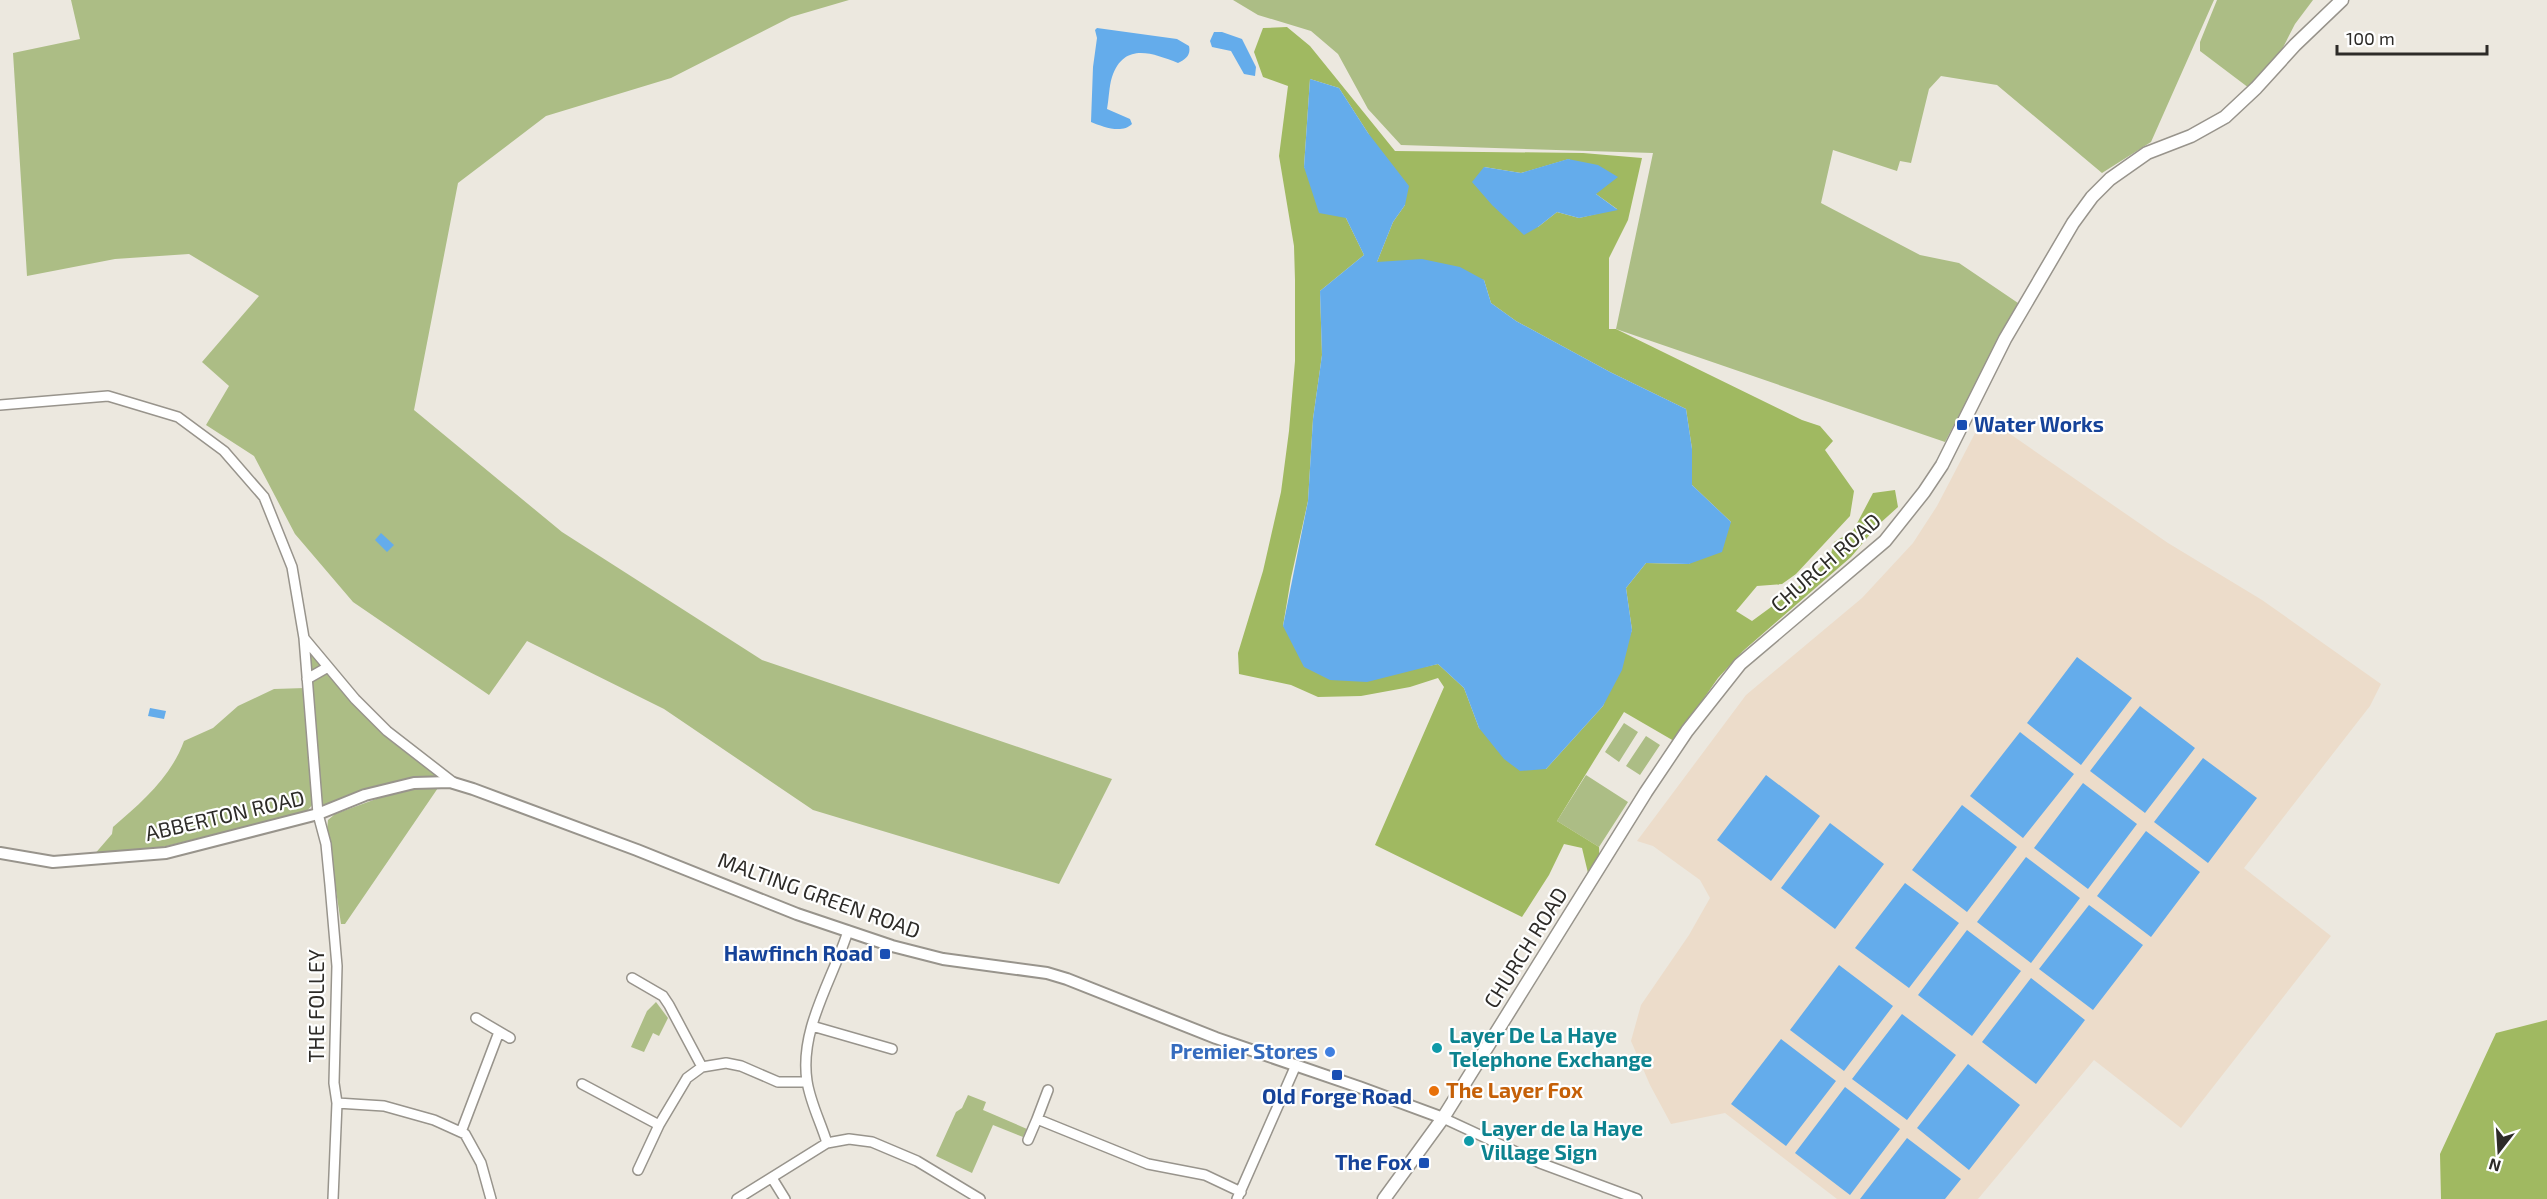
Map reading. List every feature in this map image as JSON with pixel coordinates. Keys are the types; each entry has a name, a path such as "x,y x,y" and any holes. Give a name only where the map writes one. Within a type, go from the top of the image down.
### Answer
{"main road":[{"name":"CHURCH ROAD","path":"1384,1199 1443,1118 1646,792 1687,731 1740,664 1885,541 1924,492 1942,465 2005,339 2073,223 2092,197 2110,179 2147,153 2191,136 2224,117 2256,88 2295,45 2342,0"}],"street":[{"name":"THE FOLLEY","path":"0,405 108,396 178,417 224,451 264,497 292,567 304,638 318,814 327,854 337,966 334,1083 337,1103 333,1199"},
{"name":"MALTING GREEN ROAD","path":"304,638 355,699 387,731 454,783 637,850 797,914 943,959 1047,973 1067,979 1216,1038 1443,1118"},
{"path":"307,679 328,667"},
{"name":"ABBERTON ROAD","path":"0,853 60,862 165,853 318,814 365,795 414,783 437,781 454,783"},
{"path":"827,1143 807,1082 806,1052 812,1026 848,931"},
{"path":"632,978 663,996 702,1067"},
{"path":"476,1018 510,1038"},
{"path":"812,1026 892,1049"},
{"path":"461,1132 498,1032"},
{"path":"638,1170 659,1125 687,1078 702,1067 726,1063 741,1066 778,1082 807,1082"},
{"path":"1037,1119 1148,1164 1205,1176 1239,1195 1296,1065"},
{"path":"582,1084 659,1125"},
{"path":"1029,1140 1048,1090"},
{"path":"337,1103 384,1106 434,1120 465,1134 481,1163 491,1199"},
{"path":"1443,1118 1540,1163 1637,1199"},
{"path":"737,1199 827,1143 849,1139 872,1142 917,1161 980,1199"},
{"path":"772,1178 785,1199"}],"shaded area":[{"path":"1984,416 2168,543 2262,600 2381,684 2370,706 2244,868 2331,936 2181,1128 2094,1060 1978,1199 1837,1199 1725,1113 1671,1124 1650,1085 1631,1041 1641,1005 1689,935 1710,898 1700,880 1653,846 1637,841 1746,695 1862,598 1913,543 1937,506"}],"green space":[{"path":"71,0 849,0 791,17 671,78 546,116 458,183 414,410 562,532 762,660 1112,779 1059,884 813,810 664,709 527,641 489,695 353,602 295,534 254,456 206,425 229,386 202,362 259,296 189,254 115,259 27,276 13,53 80,39"},
{"path":"1233,0 2214,0 2151,142 2102,173 1997,85 1941,76 1929,89 1911,163 1900,161 1897,171 1833,150 1821,203 1920,255 1959,263 2018,303 1945,442 1616,329 1653,153 1401,145 1368,109 1338,54 1311,31 1258,15"},
{"path":"2217,0 2313,0 2295,24 2275,63 2249,88 2200,51 2200,42"},
{"path":"1287,27 1310,46 1395,151 1583,153 1642,158 1628,220 1609,258 1609,329 1616,329 1802,420 1820,426 1833,441 1825,450 1854,491 1850,516 1796,574 1782,584 1757,586 1736,611 1752,621 1797,588 1830,558 1834,542 1853,531 1873,493 1895,490 1898,507 1877,526 1851,557 1743,651 1718,678 1674,741 1624,712 1557,821 1599,847 1597,861 1588,873 1582,848 1564,844 1549,875 1522,917 1375,845 1444,687 1438,678 1410,687 1361,696 1318,697 1291,685 1239,674 1238,653 1263,571 1281,492 1295,361 1294,246 1279,156 1288,86 1263,77 1254,52 1263,28","holes":["1310,79 1339,88 1368,133 1405,205 1393,222 1377,262 1389,262 1484,280 1491,303 1516,321 1610,372 1686,409 1692,449 1692,485 1731,522 1689,564 1646,563 1626,588 1632,630 1603,706 1546,769 1479,728 1464,688 1438,664 1414,669 1283,626 1308,501 1313,419 1322,355 1320,291 1364,255 1346,218 1304,167","1569,159 1596,194 1617,209 1579,218 1557,212 1538,227 1484,167 1521,173"]},
{"path":"307,648 352,701 392,742 433,772 435,776 418,776 323,805 321,803"},
{"path":"305,688 313,804 307,811 151,850 93,856 112,834 113,827 145,798 172,766 184,741 213,728 238,706 274,689"},
{"path":"1624,723 1638,732 1619,762 1605,752"},
{"path":"1646,736 1660,745 1640,775 1626,766"},
{"path":"1586,775 1628,802 1599,847 1557,821"},
{"path":"440,785 345,924 341,924 327,830 328,820 335,814 409,787"},
{"path":"656,1002 668,1018 659,1036 653,1033 644,1052 631,1047 647,1011"},
{"path":"2547,1020 2547,1199 2441,1199 2440,1154 2496,1033"},
{"path":"968,1095 986,1102 983,1110 1027,1129 1023,1137 993,1125 972,1173 936,1156 956,1112 962,1108"}],"water":[{"path":"1097,28 1177,39 1189,46 1187,56 1178,63 1140,53 1131,55 1117,66 1111,81 1107,109 1130,119 1132,124 1123,129 1091,122 1093,67 1097,38 1095,30"},
{"path":"1214,32 1222,32 1242,39 1256,67 1255,76 1244,74 1231,51 1212,47 1210,41"},
{"path":"1310,79 1339,88 1368,133 1409,186 1405,205 1393,222 1377,262 1422,259 1460,267 1484,280 1491,303 1516,321 1610,372 1686,409 1692,449 1692,485 1731,522 1722,552 1689,564 1646,563 1626,588 1632,630 1622,670 1603,706 1546,769 1520,771 1504,759 1479,728 1464,688 1438,664 1367,682 1330,680 1304,667 1283,626 1308,501 1313,419 1322,355 1320,291 1364,255 1346,218 1319,213 1304,167"},
{"path":"1568,159 1598,165 1618,177 1596,194 1618,210 1579,218 1557,212 1524,235 1492,205 1472,182 1484,167 1521,173"},
{"path":"381,533 394,545 387,552 375,540"},
{"path":"2077,657 2132,698 2081,765 2027,723"},
{"path":"2140,706 2195,748 2145,813 2090,771"},
{"path":"150,708 166,711 164,719 148,716"},
{"path":"2020,732 2074,774 2023,838 1970,796"},
{"path":"2203,758 2257,798 2208,863 2154,822"},
{"path":"1766,775 1820,816 1771,881 1717,840"},
{"path":"2083,783 2137,824 2088,889 2034,848"},
{"path":"1962,805 2017,847 1967,912 1912,870"},
{"path":"1830,823 1884,864 1835,929 1781,888"},
{"path":"2146,831 2200,872 2151,937 2097,896"},
{"path":"2026,857 2080,898 2031,963 1977,922"},
{"path":"1905,883 1959,923 1909,988 1855,948"},
{"path":"2089,905 2143,945 2093,1010 2039,969"},
{"path":"1967,930 2021,971 1972,1036 1918,995"},
{"path":"1839,965 1893,1006 1844,1071 1790,1030"},
{"path":"2031,978 2085,1020 2036,1084 1982,1042"},
{"path":"1902,1014 1956,1055 1907,1120 1852,1079"},
{"path":"1781,1039 1836,1081 1786,1146 1731,1104"},
{"path":"1968,1064 2020,1105 1969,1170 1917,1128"},
{"path":"1845,1087 1900,1129 1850,1195 1795,1153"},
{"path":"1907,1138 1961,1179 1945,1199 1860,1199"}],"place":[{"name":"Water Works","path":"1962,425"},
{"name":"Hawfinch Road","path":"885,954"},
{"name":"Layer De La Haye Telephone Exchange","path":"1437,1048"},
{"name":"Premier Stores","path":"1330,1052"},
{"name":"Old Forge Road","path":"1337,1075"},
{"name":"The Layer Fox","path":"1434,1091"},
{"name":"Layer de la Haye Village Sign","path":"1469,1141"},
{"name":"The Fox","path":"1424,1163"}]}
